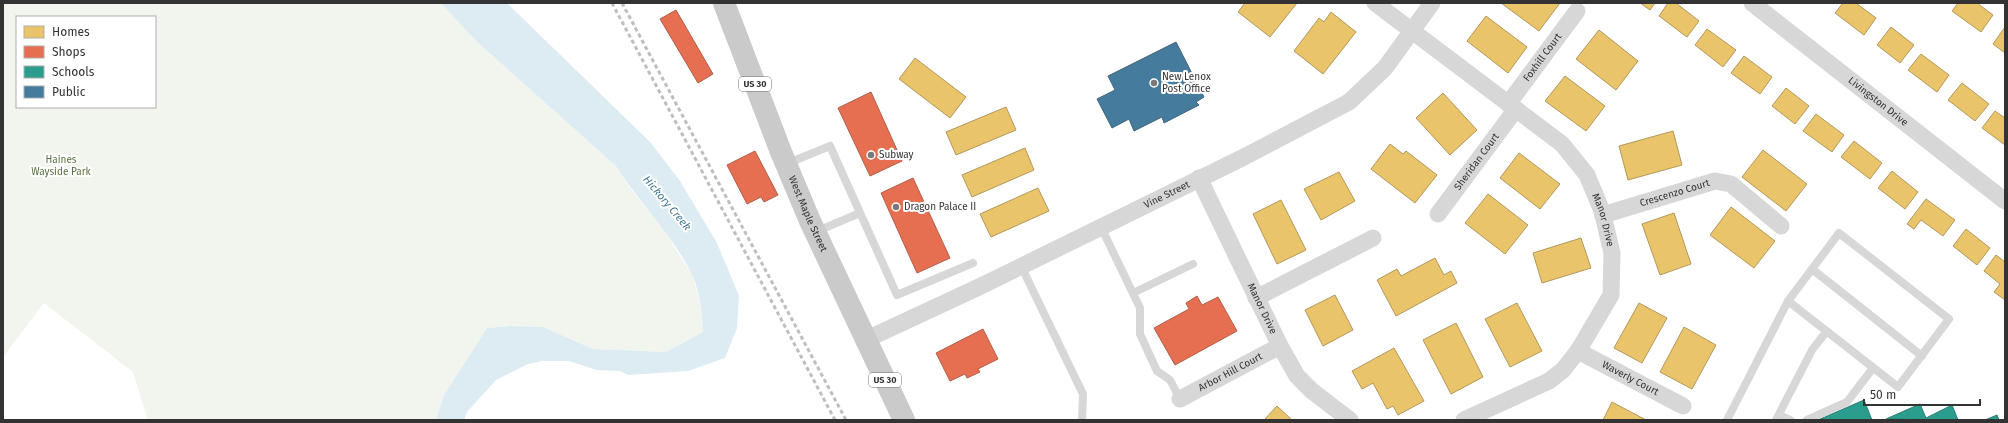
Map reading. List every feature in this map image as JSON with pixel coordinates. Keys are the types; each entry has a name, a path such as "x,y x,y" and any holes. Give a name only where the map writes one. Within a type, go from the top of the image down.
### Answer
{"main road":[{"name":"West Maple Street","path":"724,3 786,164 815,232 904,420"}],"street":[{"name":"Manor Drive","path":"1375,3 1562,144 1587,175 1603,215 1612,253 1611,294 1578,351 1563,370 1549,382 1464,420"},
{"name":"Vine Street","path":"865,340 1101,227 1306,126 1349,102 1385,68 1432,3"},
{"name":"Livingston Drive","path":"1752,3 2005,201"},
{"name":"Foxhill Court","path":"1512,107 1577,11"},
{"name":"Sheridan Court","path":"1438,214 1512,107"},
{"name":"Manor Drive","path":"1199,178 1256,298 1297,376 1344,418"},
{"name":"Crescenzo Court","path":"1603,215 1715,181 1731,184 1782,226"},
{"path":"1256,298 1373,238"},
{"name":"Arbor Hill Court","path":"1180,399 1280,346"},
{"name":"Waverly Court","path":"1578,351 1683,406"}],"lane":[{"path":"786,164 830,146 897,295 973,263"},
{"path":"815,232 860,213"},
{"path":"1101,227 1140,308 1140,334 1157,371 1170,380 1180,399"},
{"path":"1727,420 1788,301 1839,233 1949,319 1898,387 1788,301"},
{"path":"1133,293 1193,264"},
{"path":"1021,266 1083,394 1082,420"},
{"path":"1812,269 1922,356"},
{"path":"1790,420 1777,417 1812,350 1826,332"},
{"path":"1807,420 1847,402 1873,368"}],"green space":[{"name":"Haines Wayside Park","path":"3,3 441,3 475,40 616,166 630,188 664,230 692,275 703,311 703,332 666,352 593,349 543,327 510,326 487,328 444,395 436,420 148,420 133,372 44,303 3,357"}],"water":[{"name":"Hickory Creek","path":"441,3 507,3 651,143 680,181 717,243 739,296 737,328 725,358 688,371 628,375 620,371 596,370 569,361 542,361 528,364 496,380 467,412 464,420 436,420 444,395 487,328 510,326 543,327 593,349 666,352 703,332 702,310 699,296 695,282 685,261 616,166 475,40"}],"building: Homes":[{"path":"1245,3 1297,3 1270,37 1238,12"},
{"path":"1501,3 1560,3 1539,31"},
{"path":"1640,3 1655,3 1650,10"},
{"path":"1668,3 1676,3 1699,21 1687,37 1659,16"},
{"path":"1843,3 1856,3 1876,18 1864,35 1835,13"},
{"path":"1958,3 1977,3 1993,15 1981,32 1952,11"},
{"path":"1331,12 1356,32 1323,74 1294,51 1319,18 1324,22"},
{"path":"1486,16 1527,47 1508,73 1467,41"},
{"path":"1891,27 1914,45 1900,63 1877,45"},
{"path":"2005,27 2005,53 1993,44"},
{"path":"1707,29 1736,50 1723,67 1695,45"},
{"path":"1599,30 1638,61 1616,90 1576,59"},
{"path":"1921,54 1949,75 1937,92 1908,70"},
{"path":"1744,56 1772,77 1760,94 1731,73"},
{"path":"915,58 966,97 950,118 899,79"},
{"path":"1565,76 1605,106 1586,131 1545,101"},
{"path":"1962,83 1989,104 1975,121 1948,100"},
{"path":"1786,88 1809,106 1795,124 1772,106"},
{"path":"1443,93 1477,130 1450,155 1416,118"},
{"path":"1006,107 1016,130 956,155 946,132"},
{"path":"1995,111 2005,118 2005,145 1982,128"},
{"path":"1816,114 1844,135 1832,152 1803,131"},
{"path":"1673,131 1682,165 1628,180 1619,146"},
{"path":"1854,141 1882,163 1870,179 1841,157"},
{"path":"1390,144 1403,154 1406,151 1437,175 1415,203 1371,169"},
{"path":"1025,148 1034,170 972,197 962,175"},
{"path":"1763,150 1807,184 1786,211 1742,177"},
{"path":"1519,153 1560,184 1540,209 1500,178"},
{"path":"1892,171 1918,192 1905,209 1878,188"},
{"path":"1339,172 1355,201 1321,220 1304,189"},
{"path":"1038,188 1049,211 991,237 980,214"},
{"path":"1488,194 1528,225 1505,254 1465,223"},
{"path":"1926,199 1955,220 1943,236 1921,220 1914,229 1907,224"},
{"path":"1281,200 1306,250 1277,264 1253,214"},
{"path":"1731,207 1775,241 1754,268 1710,235"},
{"path":"1674,213 1691,264 1660,275 1642,224"},
{"path":"1966,229 1990,248 1977,265 1953,246"},
{"path":"1581,238 1591,268 1542,283 1533,253"},
{"path":"1996,255 2005,262 2005,300 1994,292 2000,284 1984,271"},
{"path":"1435,258 1444,275 1451,271 1457,283 1396,316 1377,280 1397,269 1401,276"},
{"path":"1335,295 1353,330 1323,346 1305,310"},
{"path":"1517,303 1542,351 1510,367 1485,319"},
{"path":"1639,303 1667,318 1642,363 1614,348"},
{"path":"1456,323 1483,377 1451,394 1423,340"},
{"path":"1684,327 1716,345 1692,389 1660,372"},
{"path":"1394,348 1424,401 1398,415 1393,406 1387,409 1373,383 1362,389 1352,371"},
{"path":"1612,402 1646,420 1603,420"},
{"path":"1277,406 1292,420 1264,420"}],"building: Shops":[{"path":"676,10 713,74 698,83 660,19"},
{"path":"871,92 902,161 870,176 838,108"},
{"path":"755,151 778,195 764,202 761,197 747,204 727,165"},
{"path":"913,178 950,258 917,273 881,193"},
{"path":"1197,296 1202,305 1218,297 1237,331 1175,365 1154,328 1189,309 1186,303"},
{"path":"983,329 998,359 978,369 980,372 967,378 965,374 950,381 936,353"}],"building: Schools":[{"path":"1864,400 1872,420 1818,420"},
{"path":"1920,404 1926,418 1952,405 1958,420 1886,419"},
{"path":"1997,415 1999,420 1985,420"}],"building: Public":[{"name":"New Lenox Post Office","path":"1176,42 1204,97 1196,102 1199,105 1164,123 1162,117 1134,131 1129,119 1112,128 1097,99 1115,90 1108,76"}],"railway":[{"path":"612,3 835,420"},
{"path":"622,3 846,420"}],"place":[{"name":"New Lenox Post Office","path":"1154,83"},
{"name":"Subway","path":"871,155"},
{"name":"Dragon Palace II","path":"896,207"}]}
